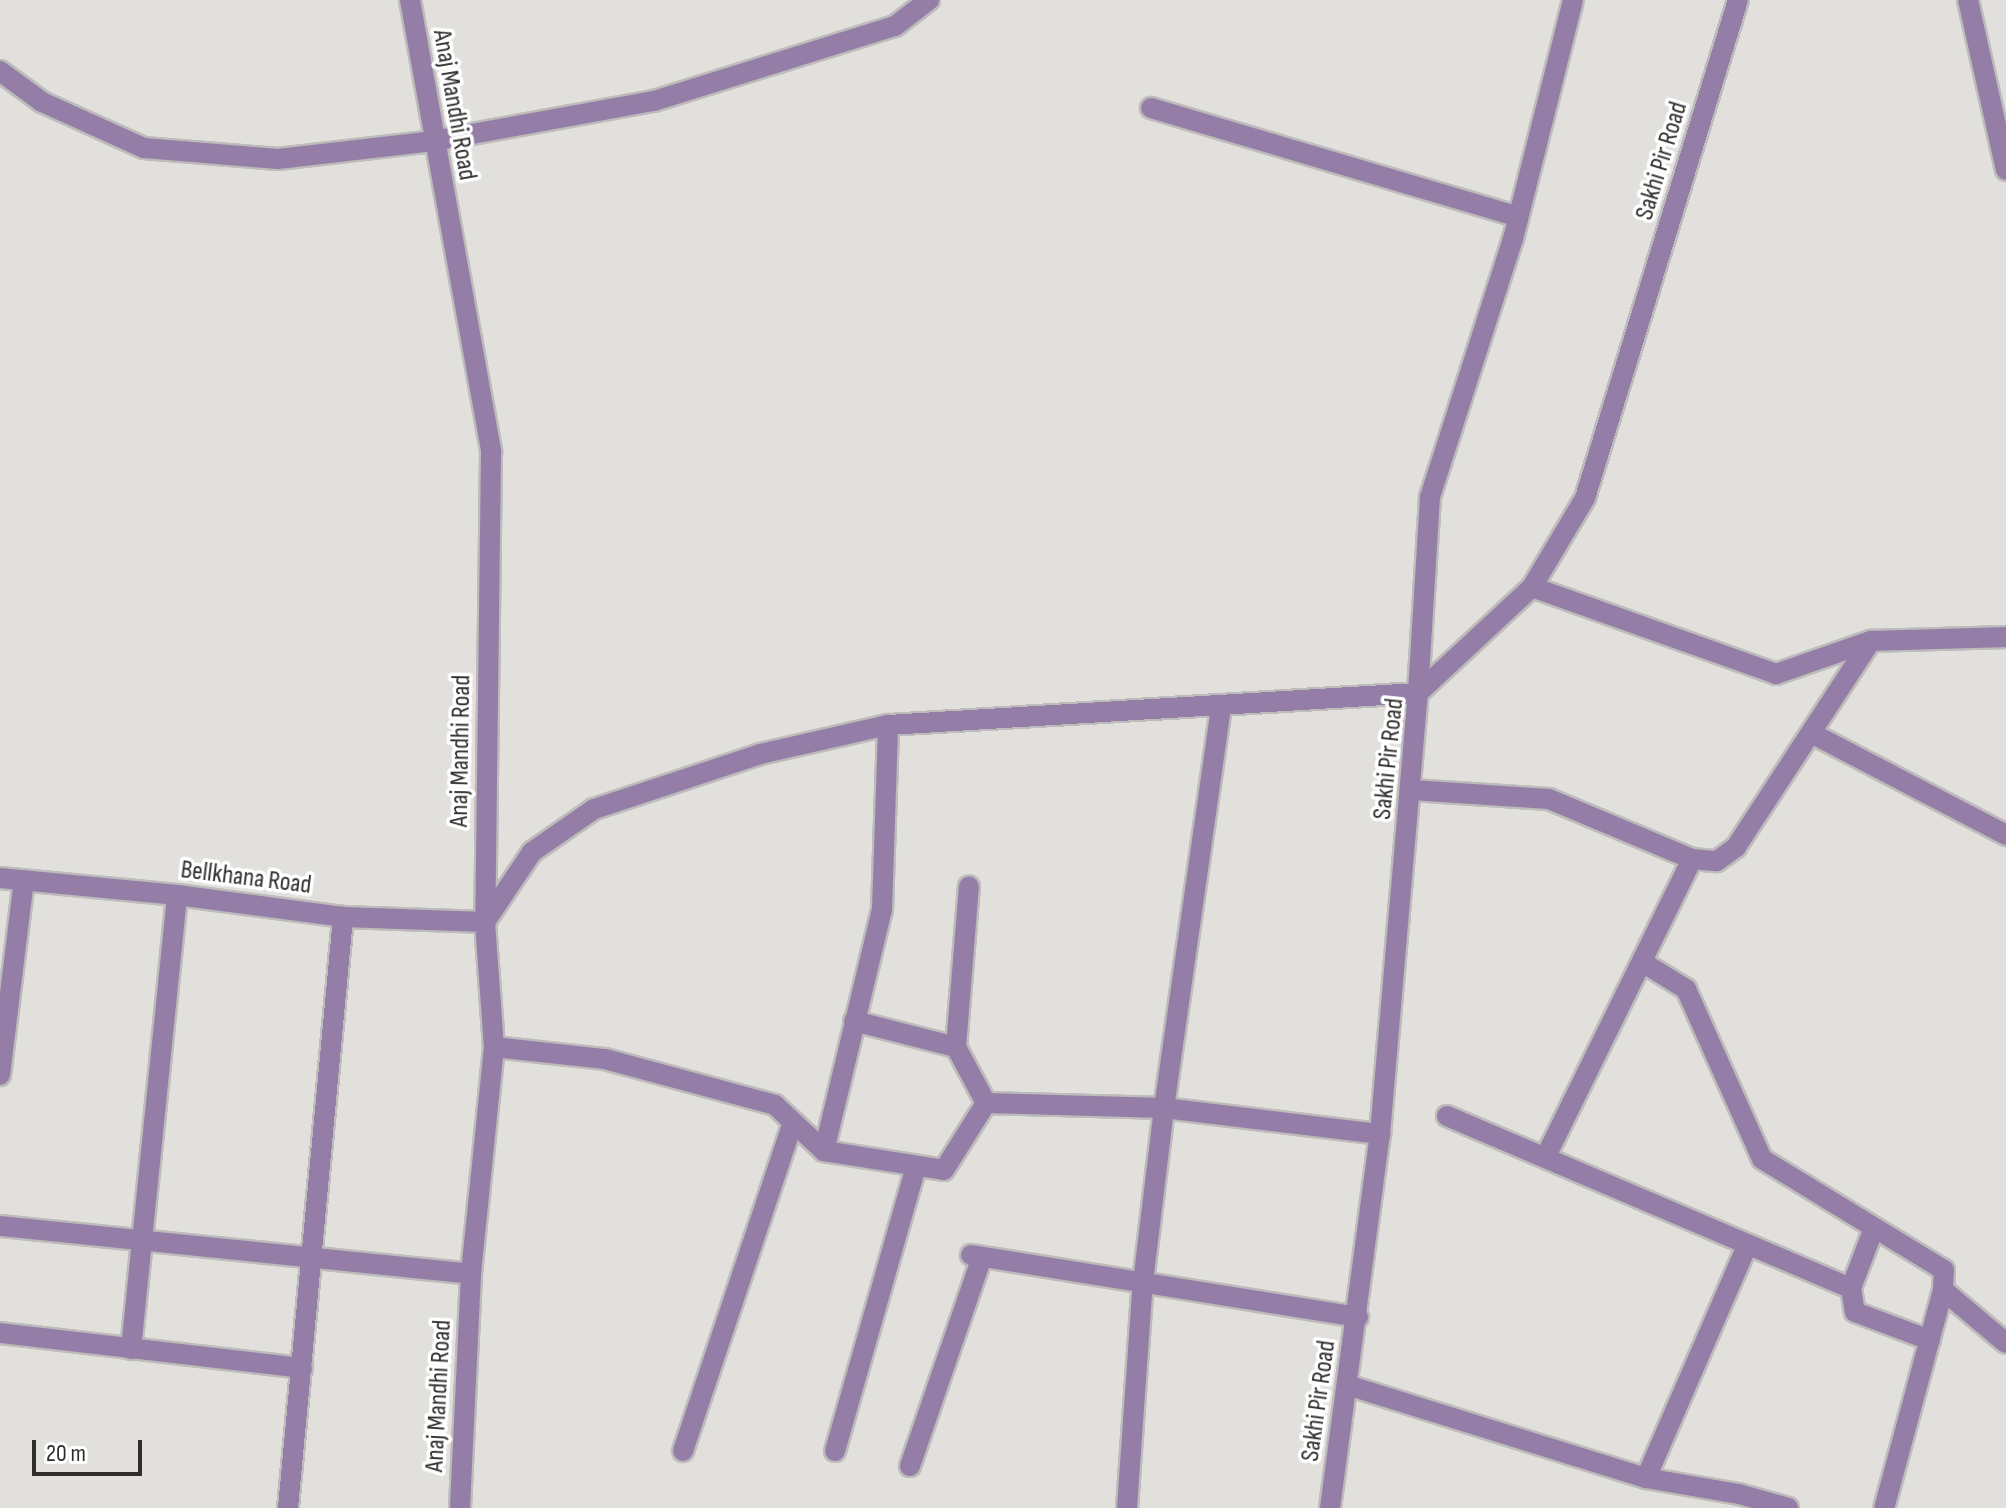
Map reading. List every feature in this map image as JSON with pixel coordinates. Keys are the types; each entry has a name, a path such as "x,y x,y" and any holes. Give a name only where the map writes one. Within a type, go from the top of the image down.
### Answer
{"street":[{"name":"Anaj Mandhi Road","path":"410,0 491,452 485,922 494,1047 471,1274 460,1508"},
{"path":"0,71 42,102 144,148 278,159 433,141 654,101 895,26 929,0"},
{"path":"485,922 532,852 594,809 760,754 888,725 1418,693 1430,497 1518,217 1573,0"},
{"name":"Sakhi Pir Road","path":"1330,1508 1358,1317 1380,1134 1418,693 1532,587 1585,498 1738,0"},
{"path":"1968,0 2006,170"},
{"path":"1151,108 1518,217"},
{"path":"1532,587 1776,674 1871,641 2006,637"},
{"path":"1412,790 1549,799 1692,859 1717,861 1736,847 1813,734 1871,641"},
{"path":"1127,1508 1143,1282 1164,1108 1221,705"},
{"path":"824,1151 882,910 888,725"},
{"path":"1813,734 2006,835"},
{"path":"1546,1156 1692,859"},
{"name":"Bellkhana Road","path":"0,878 177,895 343,917 485,922"},
{"path":"0,1075 24,880"},
{"path":"969,887 956,1047 986,1103"},
{"path":"131,1349 177,895"},
{"path":"288,1508 343,917"},
{"path":"1642,962 1686,989 1762,1159 1944,1270 1943,1290 1884,1508"},
{"path":"854,1021 956,1047"},
{"path":"494,1047 605,1059 775,1105 824,1151 944,1170 986,1103"},
{"path":"986,1103 1164,1108 1380,1134"},
{"path":"1447,1116 1851,1288"},
{"path":"683,1451 793,1123"},
{"path":"835,1451 916,1166"},
{"path":"0,1226 471,1274"},
{"path":"1874,1228 1851,1288 1855,1312 1930,1340"},
{"path":"1646,1478 1747,1246"},
{"path":"910,1466 976,1256 1358,1317"},
{"path":"1943,1290 2006,1343"},
{"path":"0,1333 302,1368"},
{"path":"1347,1385 1646,1478 1739,1494 1788,1508"}]}
